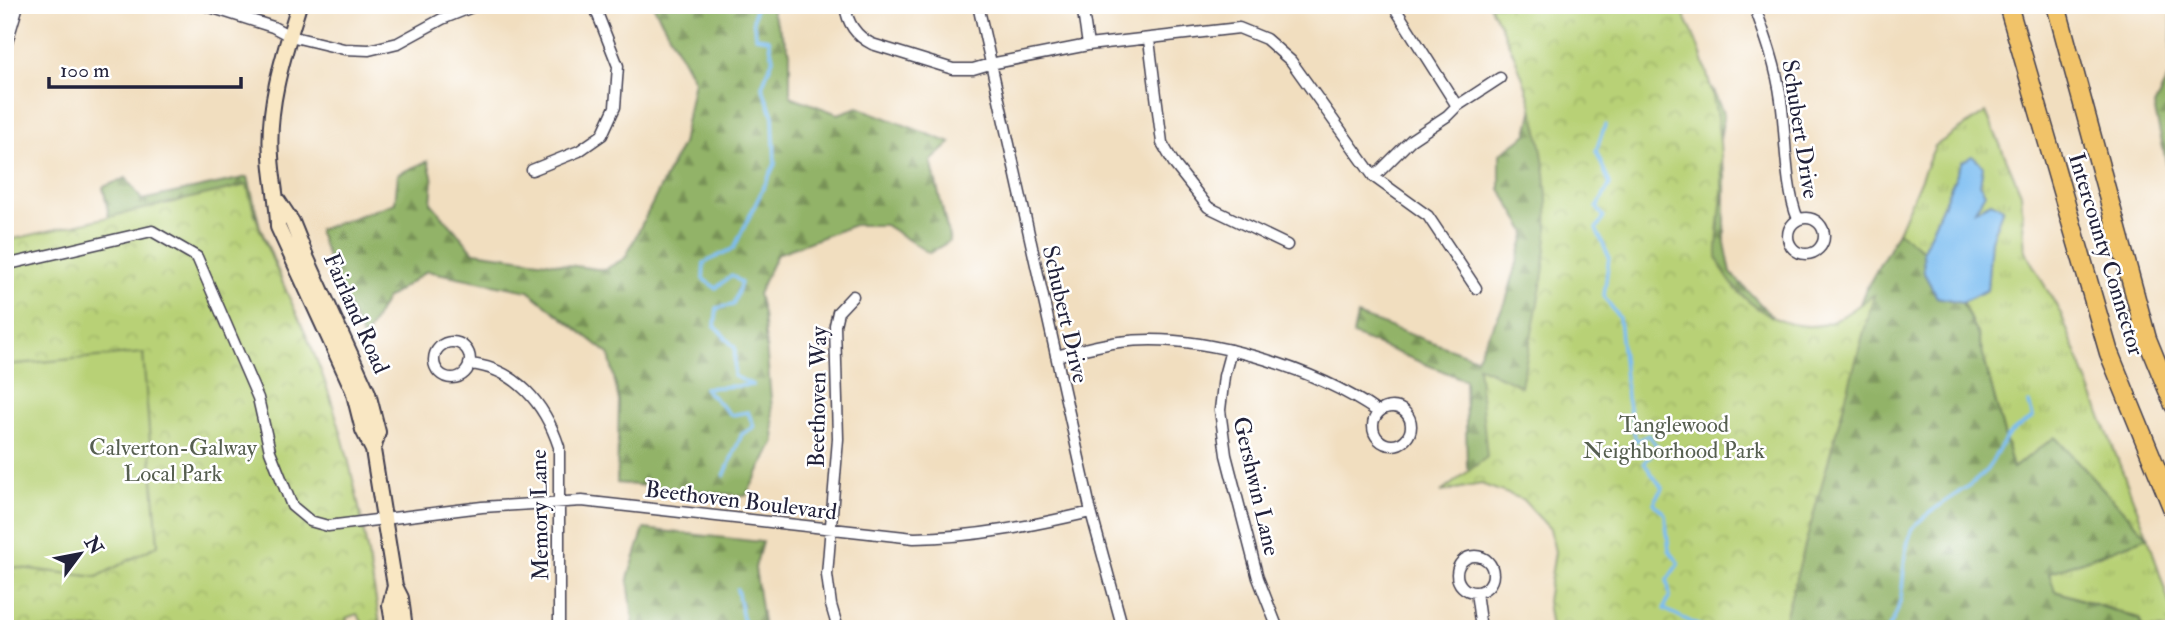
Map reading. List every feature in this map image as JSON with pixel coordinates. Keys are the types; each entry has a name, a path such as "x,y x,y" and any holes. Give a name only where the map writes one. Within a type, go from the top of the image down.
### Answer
{"highway":[{"name":"Intercounty Connector","path":"2008,5 2109,352 2174,512"},
{"name":"Intercounty Connector","path":"2056,5 2147,339 2174,405"}],"main road":[{"name":"Fairland Road","path":"299,5 280,69 272,110 271,155 278,200 292,222 368,393 378,432 373,450 395,586 401,598 405,629"},
{"name":"Fairland Road","path":"394,629 390,605 395,586"}],"street":[{"path":"5,49 18,5"},
{"path":"204,5 273,27 290,36 344,49 369,50 398,43 442,19 477,5"},
{"path":"532,170 579,151 602,135 615,107 618,66 594,5"},
{"path":"845,5 847,19 861,39 953,69 973,69 1088,45 1239,28 1266,38 1291,61 1374,177 1428,216 1476,288"},
{"name":"Schubert Drive","path":"978,5 1091,512 1123,629"},
{"path":"1082,5 1088,45"},
{"path":"1393,5 1457,106"},
{"name":"Schubert Drive","path":"1754,5 1766,38 1781,96 1791,197 1798,219"},
{"path":"1149,40 1162,143 1175,165 1208,207 1287,245"},
{"path":"1374,177 1411,140 1500,78"},
{"name":"Beethoven Boulevard","path":"5,265 152,231 197,257 258,398 270,451 292,506 310,521 328,526 482,507 582,502 740,518 830,531 914,538 959,538 1017,530 1091,512"},
{"name":"Beethoven Way","path":"838,629 827,575 838,439 835,325 838,312 853,296"},
{"path":"1056,356 1119,342 1170,341 1231,349 1320,380 1378,412"},
{"name":"Gershwin Lane","path":"1231,349 1220,410 1226,454 1258,578 1278,629"},
{"name":"Memory Lane","path":"469,364 483,365 505,374 524,387 552,424 559,447 559,629"},
{"path":"1476,592 1481,629"}],"green space":[{"path":"653,5 772,5 772,13 790,52 790,96 838,114 858,107 951,143 931,161 950,241 929,253 885,225 854,225 777,254 758,294 763,314 775,441 746,496 617,483 619,401 609,354 528,291 427,271 386,299 364,340 333,273 318,230 395,203 398,174 428,161 433,180 431,203 474,252 604,270 625,258 682,144 694,80"},
{"name":"Tanglewood Neighborhood Park","path":"1489,5 1679,5 1699,49 1713,95 1722,167 1717,255 1726,275 1737,290 1765,313 1799,325 1817,326 1834,321 1874,295 1782,629 1551,629 1547,601 1555,552 1550,529 1522,499 1481,484 1441,492 1487,457 1478,366 1521,386 1545,259 1547,193 1537,128 1518,65"},
{"path":"2172,5 2174,176 2170,180 2154,106 2170,74"},
{"name":"Tanglewood Neighborhood Park","path":"1683,26 1724,115 1718,151 1725,172 1725,243 1731,273 1782,327 1843,347 1865,291 1898,232 1923,250 1924,273 1937,297 1962,302 1978,336 2013,468 2055,437 2148,537 2049,573 2055,591 2139,619 2143,629 1558,629 1558,555 1549,520 1525,498 1479,483 1467,467 1465,380 1353,335 1357,315 1476,358 1506,301 1526,232 1500,189 1500,154 1527,134 1536,94"},
{"path":"1986,112 2021,193 2025,251 2061,314 2148,537 2013,469 1978,336 1962,302 1987,290 1991,240 2003,208 1991,202 1974,212 1962,162 1923,250 1898,232 1935,146"},
{"path":"248,177 260,227 288,296 110,221 103,187 126,178 142,200"},
{"name":"Calverton-Galway Local Park","path":"247,185 262,234 313,350 333,405 358,500 381,629 367,629 357,614 346,618 349,629 5,629 5,241"},
{"path":"143,353 158,545 97,577 12,567 5,561 5,365"},
{"path":"644,529 762,542 755,568 764,629 634,629 628,578"},
{"path":"2148,537 2174,618 2174,629 2143,629 2139,618 2055,591 2048,573"}],"water":[{"path":"1972,156 1983,166 1980,185 1985,193 1975,210 1991,202 2003,208 1991,240 1987,290 1962,302 1937,297 1924,273 1923,250 1962,162"}],"waterway":[{"path":"724,476 742,434 754,427 748,412 731,415 704,388 753,385 734,376 735,348 715,326 717,308 733,305 741,283 732,275 716,288 703,279 704,263 734,248 775,164 773,116 762,86 773,59 769,39 756,37 753,20 756,5"},
{"path":"1605,125 1596,151 1610,184 1597,208 1604,217 1596,229 1609,257 1604,296 1619,318 1627,398 1636,441 1648,435 1658,447 1644,463 1662,488 1654,503 1665,514 1669,550 1679,563 1667,580 1670,595 1664,609 1706,629"},
{"path":"1888,629 1902,592 1905,555 1912,530 1923,518 1984,473 2010,434 2033,418 2029,403"},
{"path":"737,589 745,629"}]}
